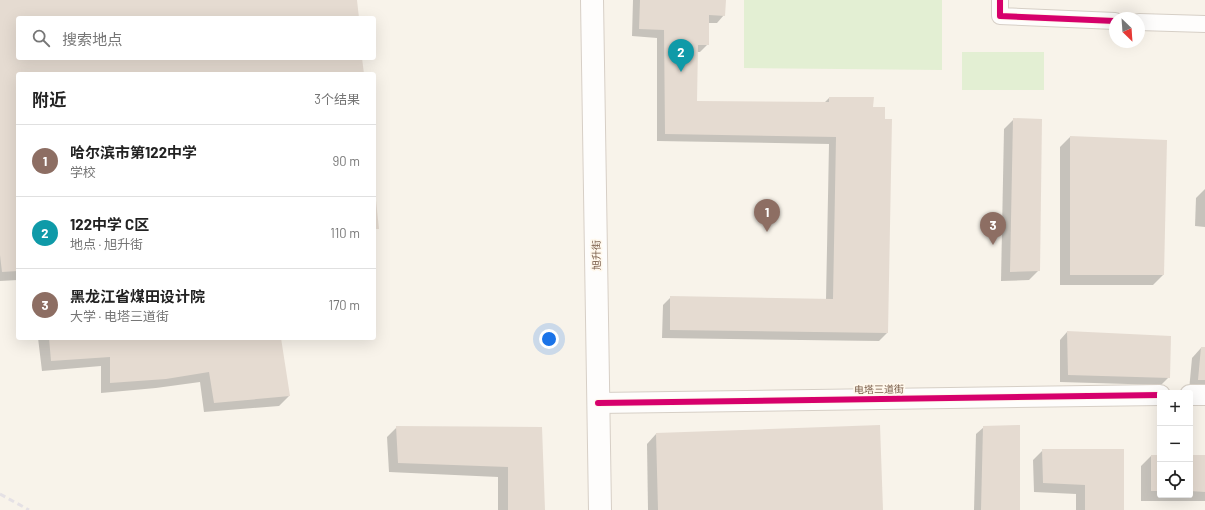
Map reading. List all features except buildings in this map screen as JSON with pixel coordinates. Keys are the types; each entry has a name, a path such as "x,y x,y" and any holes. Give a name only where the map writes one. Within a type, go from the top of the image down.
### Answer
{"main road":[{"name":"旭升街","path":"592,0 600,510"}],"street":[{"path":"1000,0 1000,16 1109,21"},
{"path":"1145,22 1205,24"},
{"name":"电塔三道街","path":"598,403 1157,395"},
{"path":"1193,395 1205,395"}],"green space":[{"path":"744,0 942,0 942,70 744,68"},
{"path":"962,52 1044,52 1044,90 962,90"}],"railway":[{"path":"0,494 29,510"}],"cycle path":[{"path":"1000,0 1000,16 1109,21"},
{"path":"598,403 1157,395"}],"place":[{"name":"122中学 C区","path":"681,72"},
{"name":"哈尔滨市第122中学","path":"767,232"},
{"name":"黑龙江省煤田设计院","path":"993,245"}]}
